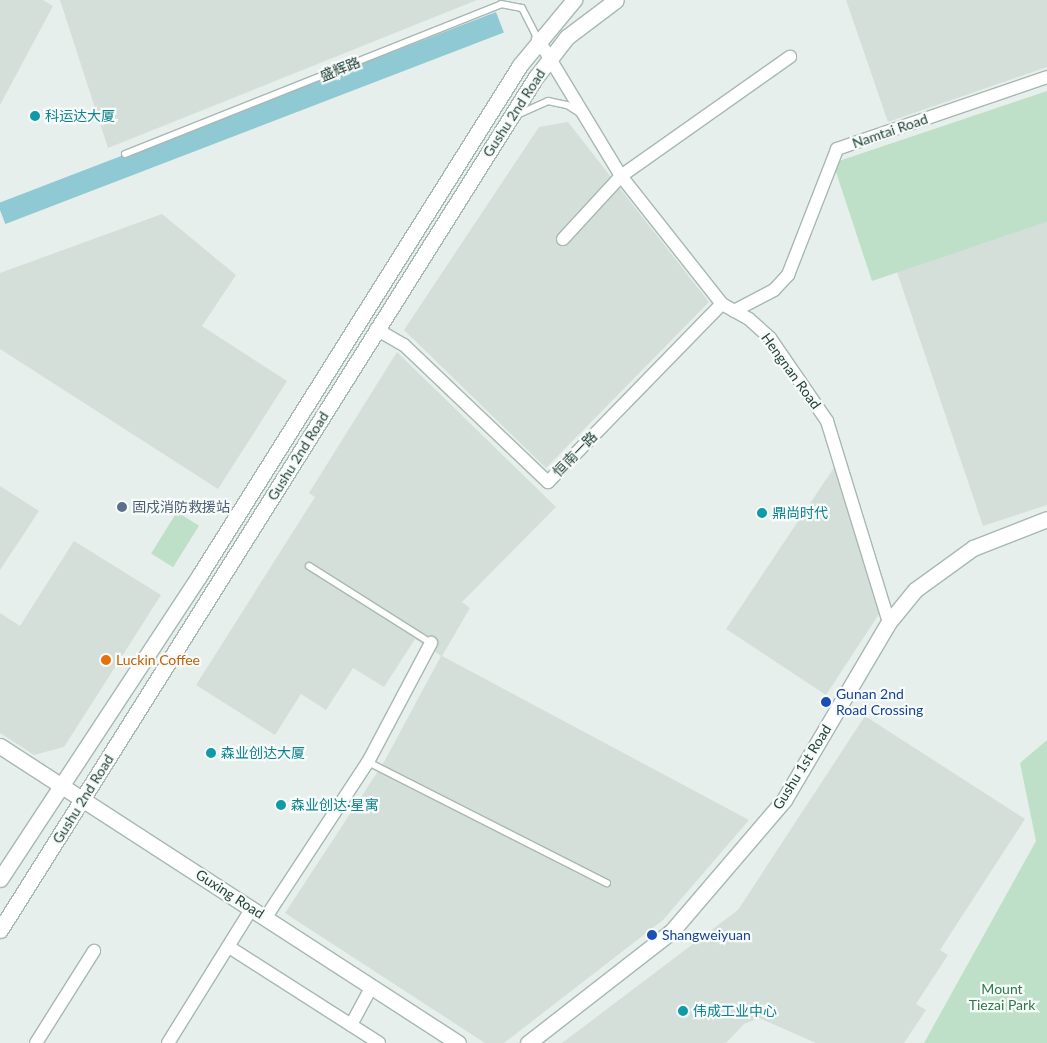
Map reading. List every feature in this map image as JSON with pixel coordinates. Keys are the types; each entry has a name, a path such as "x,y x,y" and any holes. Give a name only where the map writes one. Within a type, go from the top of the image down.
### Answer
{"street":[{"name":"Gushu 2nd Road","path":"0,879 199,576 538,39 574,0"},
{"name":"Gushu 2nd Road","path":"0,930 376,329 549,59 588,18 616,0"},
{"name":"Hengnan Road","path":"538,39 621,176 722,304 734,310 770,338 827,421 888,622"},
{"path":"563,239 621,176 790,57"},
{"name":"Namtai Road","path":"734,310 774,290 788,275 837,150 1047,76"},
{"name":"恒南一路","path":"376,329 404,345 548,482 722,304"},
{"name":"Gushu 1st Road","path":"528,1043 672,931 771,815 888,622 943,566 995,536 1047,519"},
{"path":"266,917 368,762 431,643"},
{"name":"Guxing Road","path":"0,746 458,1043"},
{"path":"168,1043 252,908"},
{"path":"229,947 379,1043"},
{"path":"36,1043 94,951"},
{"path":"351,1025 372,986"}],"lane":[{"name":"盛辉路","path":"125,154 501,4 522,8 538,39"},
{"path":"502,130 526,108 548,101 568,104 587,121"},
{"path":"309,566 431,643"},
{"path":"368,762 608,883"}],"shaded area":[{"path":"0,0 43,0 53,6 0,105"},
{"path":"60,0 477,0 108,148"},
{"path":"846,0 1047,0 1047,67 888,122"},
{"path":"568,122 709,302 546,468 404,330 539,127"},
{"path":"162,214 236,275 202,326 287,381 218,489 0,349 0,273"},
{"path":"1047,222 1047,505 983,526 897,272"},
{"path":"397,352 556,507 462,602 470,608 442,656 749,820 663,920 504,1043 485,1043 285,913 384,762 441,656 415,639 384,687 353,668 326,710 301,694 275,735 196,685 315,497 309,493"},
{"path":"837,463 879,614 826,695 726,629"},
{"path":"0,486 39,511 0,570"},
{"path":"74,541 161,595 64,747 34,755 0,733 0,613 20,626"},
{"path":"865,716 1025,819 940,950 948,955 916,1004 926,1010 904,1043 816,1043 759,1018 744,1024 726,1043 562,1043 738,910"}],"green space":[{"path":"1047,91 1047,222 872,281 833,163"},
{"path":"177,512 199,526 173,567 151,554"},
{"name":"Mount Tiezai Park","path":"1047,740 1047,1043 924,1043 1036,841 1020,763"}],"water":[{"path":"496,12 504,33 5,224 0,210 0,202"}],"place":[{"name":"科运达大厦","path":"35,116"},
{"name":"固戍消防救援站","path":"122,507"},
{"name":"鼎尚时代","path":"762,513"},
{"name":"Luckin Coffee","path":"106,660"},
{"name":"Gunan 2nd Road Crossing","path":"826,702"},
{"name":"森业创达大厦","path":"211,753"},
{"name":"森业创达·星寓","path":"281,805"},
{"name":"Shangweiyuan","path":"652,935"},
{"name":"伟成工业中心","path":"683,1011"}]}
